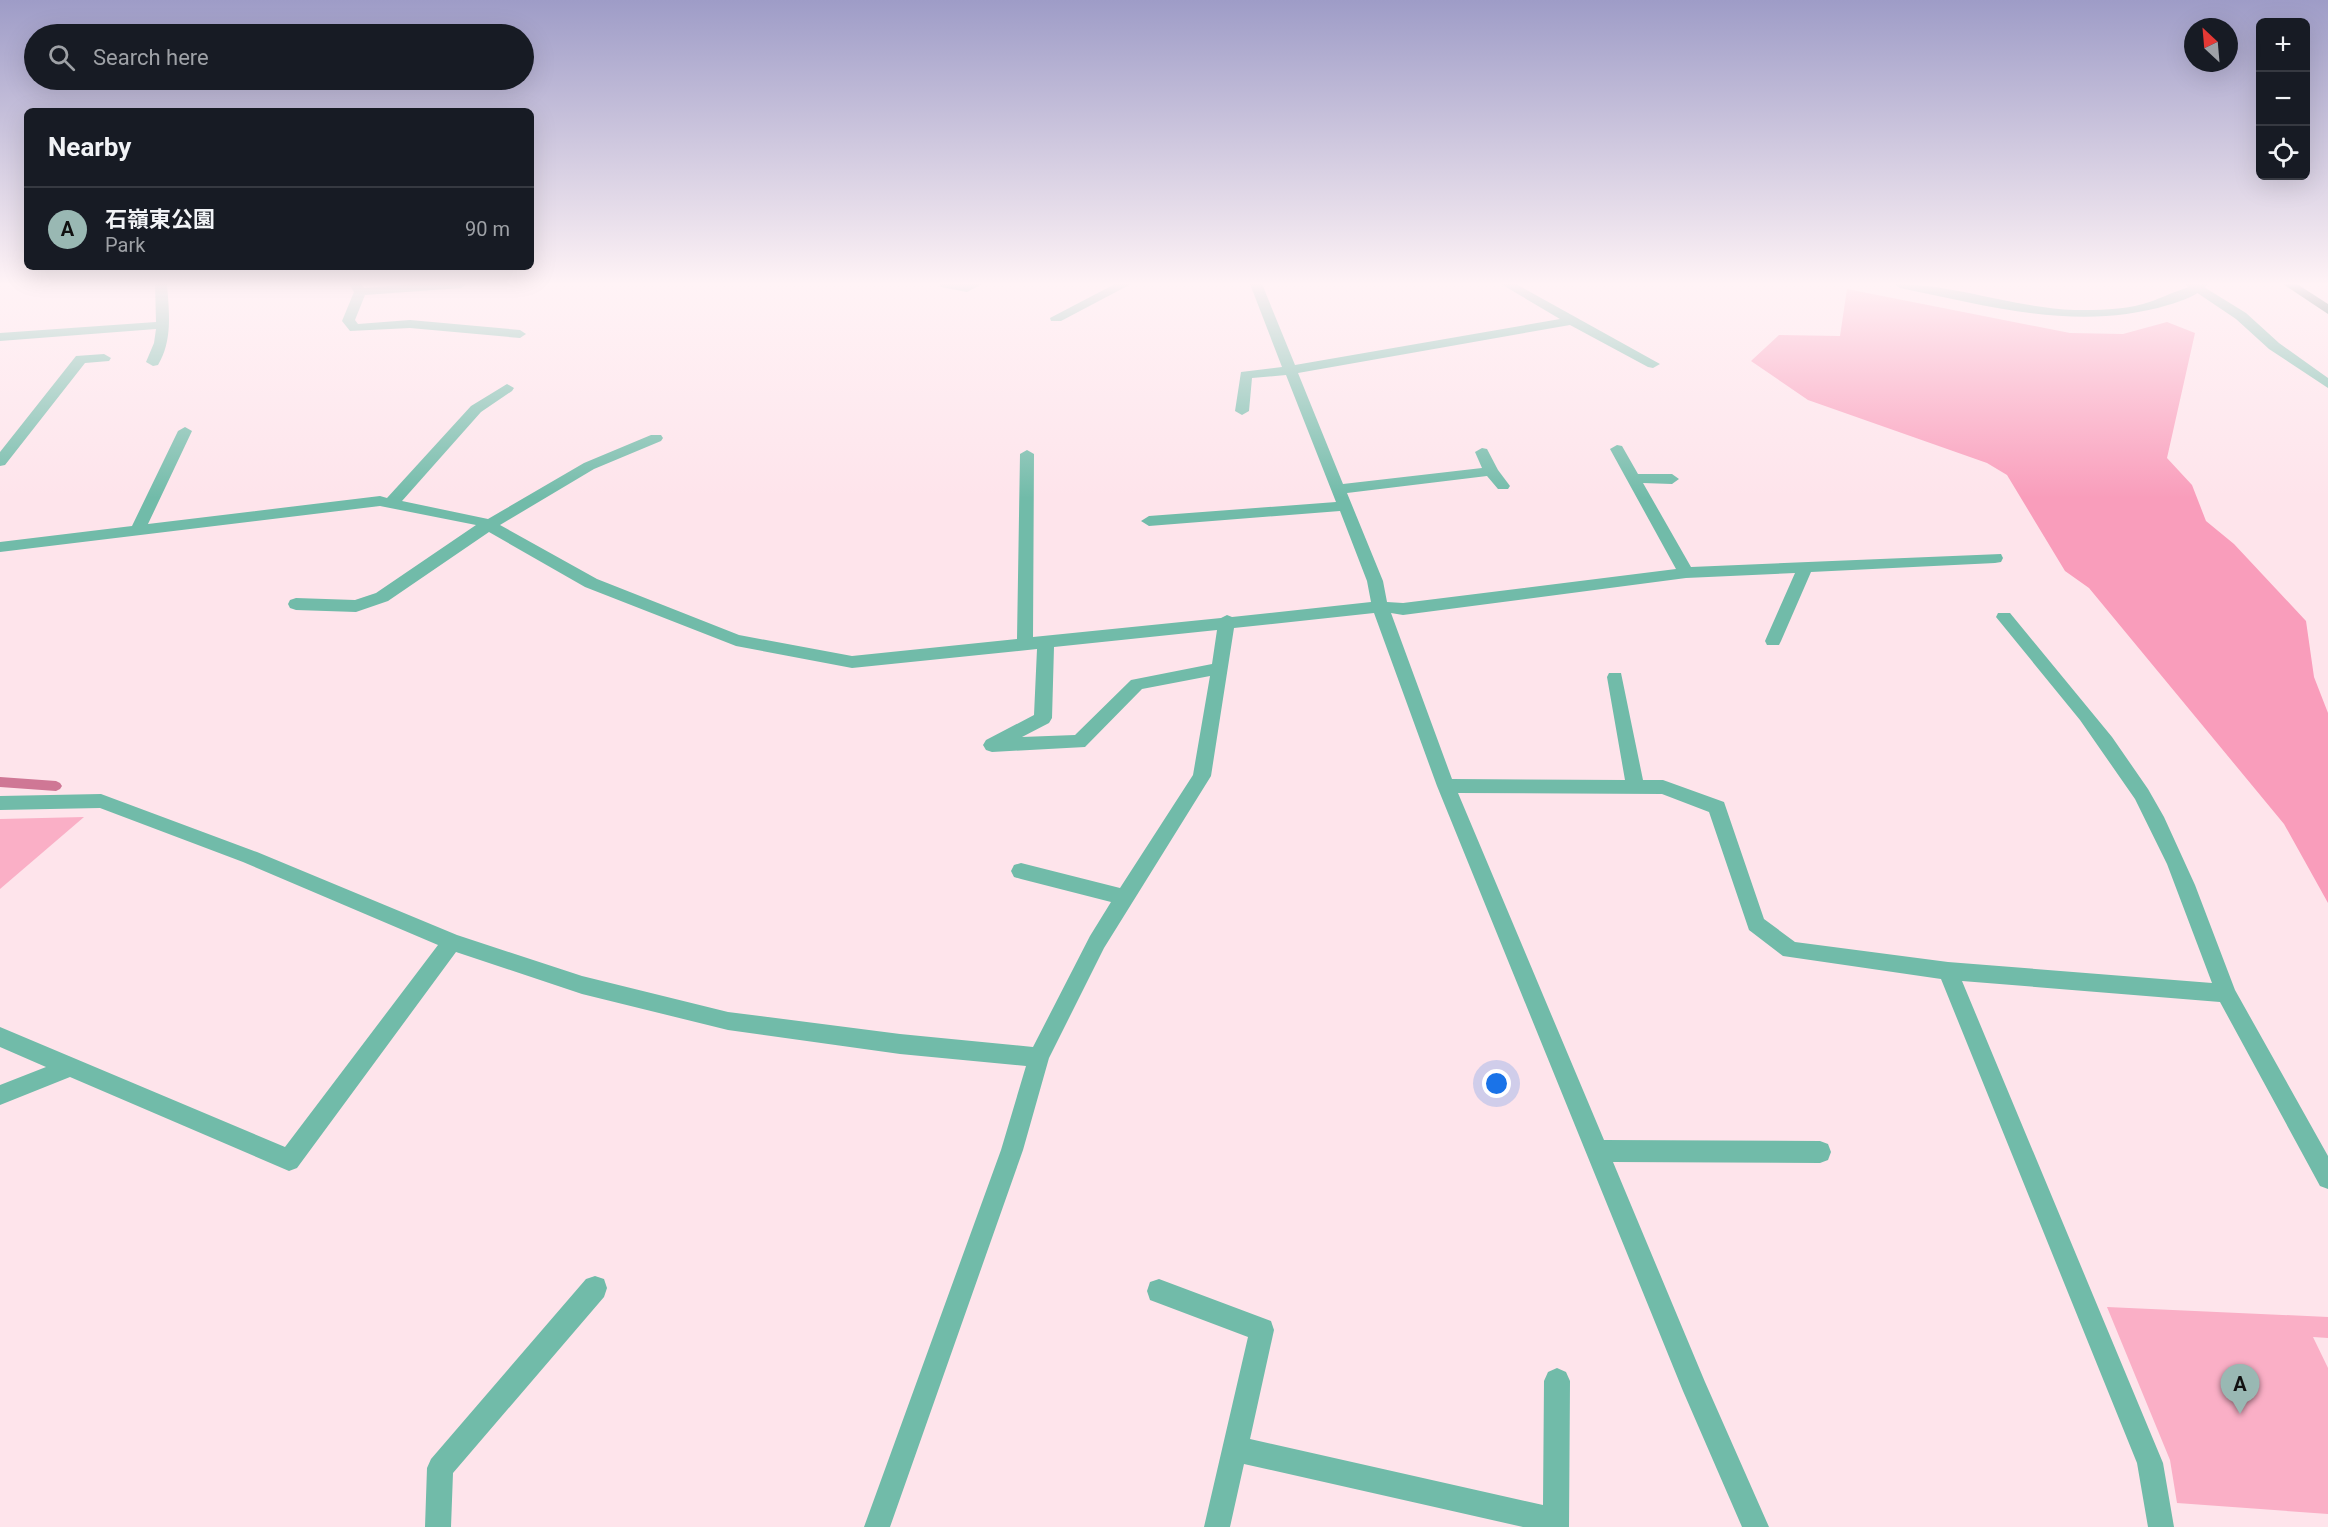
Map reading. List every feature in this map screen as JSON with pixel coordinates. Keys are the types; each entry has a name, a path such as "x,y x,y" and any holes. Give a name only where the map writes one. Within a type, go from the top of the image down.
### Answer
{"street":[{"path":"153,362 156,355"},
{"path":"1284,355 1375,581 1380,607 1446,786 1696,1391 1756,1527"},
{"path":"1242,411 1246,375 1375,355"},
{"path":"1637,355 1653,364"},
{"path":"2287,355 2328,384"},
{"path":"0,462 81,359 104,358"},
{"path":"391,503 476,410 507,388"},
{"path":"137,531 185,431"},
{"path":"296,604 356,606 382,597 489,525 589,466 656,438"},
{"path":"1617,449 1686,573"},
{"path":"1482,452 1491,471 1503,486"},
{"path":"1025,645 1027,454"},
{"path":"1338,489 1491,471"},
{"path":"1634,478 1672,479"},
{"path":"0,547 380,501 480,521 591,583 736,640 852,662 1025,645 1227,621 1380,607 1403,609 1686,573 1995,558"},
{"path":"1149,521 1346,506"},
{"path":"1773,641 1805,567"},
{"path":"2004,616 2119,759 2157,822 2193,902 2226,993 2328,1178"},
{"path":"878,1527 1012,1150 1039,1057 1097,942 1202,776 1227,621"},
{"path":"1046,642 1043,718 992,745 1079,742 1137,684 1220,668"},
{"path":"1615,677 1635,786"},
{"path":"1446,786 1663,787 1717,807 1756,924 1790,950 1948,971 2226,993"},
{"path":"0,802 101,801 250,857 452,942 582,985 728,1021 900,1044 1039,1057"},
{"path":"1021,871 1126,898"},
{"path":"0,1037 289,1160 452,942"},
{"path":"1948,971 2150,1463 2161,1527"},
{"path":"0,1095 70,1067"},
{"path":"1597,1151 1820,1152"},
{"path":"438,1527 440,1468 595,1288"},
{"path":"1159,1291 1262,1330 1217,1527"},
{"path":"1235,1449 1556,1524 1557,1381"}],"shaded area":[{"path":"1757,355 2190,355 2167,458 2192,485 2206,521 2234,544 2306,621 2314,677 2328,713 2328,903 2284,824 2089,588 2065,571 2007,475 1987,463 1808,400 1751,361"},
{"path":"84,817 0,889 0,819"},
{"path":"2107,1307 2328,1317 2328,1338 2313,1337 2328,1368 2328,1514 2177,1503 2170,1460"}],"waterway":[{"path":"0,782 56,786"}],"place":[{"name":"石嶺東公園","path":"2240,1414"}]}
